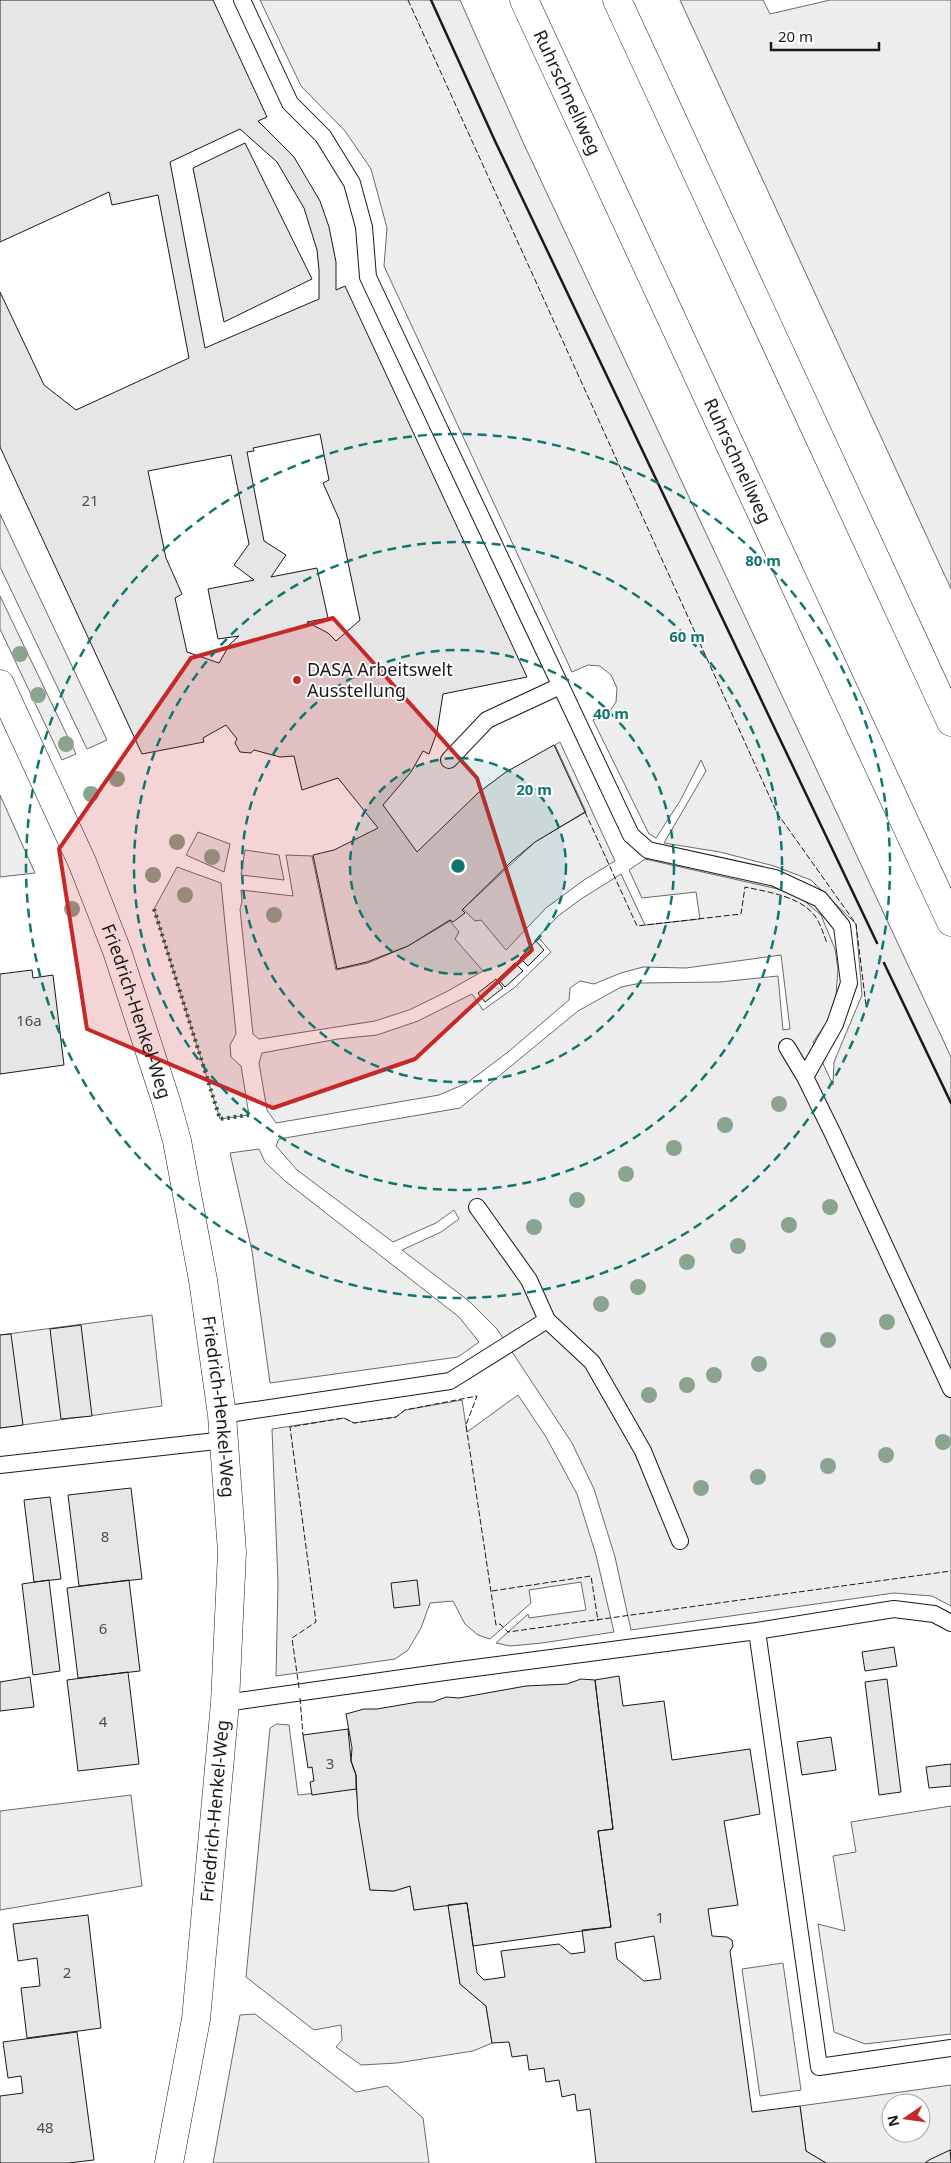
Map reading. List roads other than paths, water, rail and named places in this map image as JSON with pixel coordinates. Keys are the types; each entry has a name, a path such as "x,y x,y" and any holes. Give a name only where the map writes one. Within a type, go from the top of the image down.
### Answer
{"main road":[{"name":"Ruhrschnellweg","path":"524,0 951,922"},
{"path":"617,0 951,722"},
{"name":"Friedrich-Henkel-Weg","path":"0,684 82,862 117,951 164,1093 177,1141 203,1280 224,1427 232,1552 225,1703 196,2019 169,2163"}],"lane":[{"path":"242,0 290,103 323,136 352,182 364,227 368,277 631,835 648,850 775,878 820,899 842,926 849,983 836,1024 805,1077"},
{"path":"449,760 487,720 560,686"},
{"path":"787,1047 805,1077 951,1389"},
{"path":"477,1207 529,1280 547,1320 592,1362 643,1451 680,1541"},
{"path":"0,1465 224,1427 450,1381 547,1320"},
{"path":"225,1703 757,1631 894,1609 934,1614 951,1623"},
{"path":"757,1631 819,2067 951,2048"}],"place":[{"name":"DASA Arbeitswelt Ausstellung","path":"297,680"}]}
